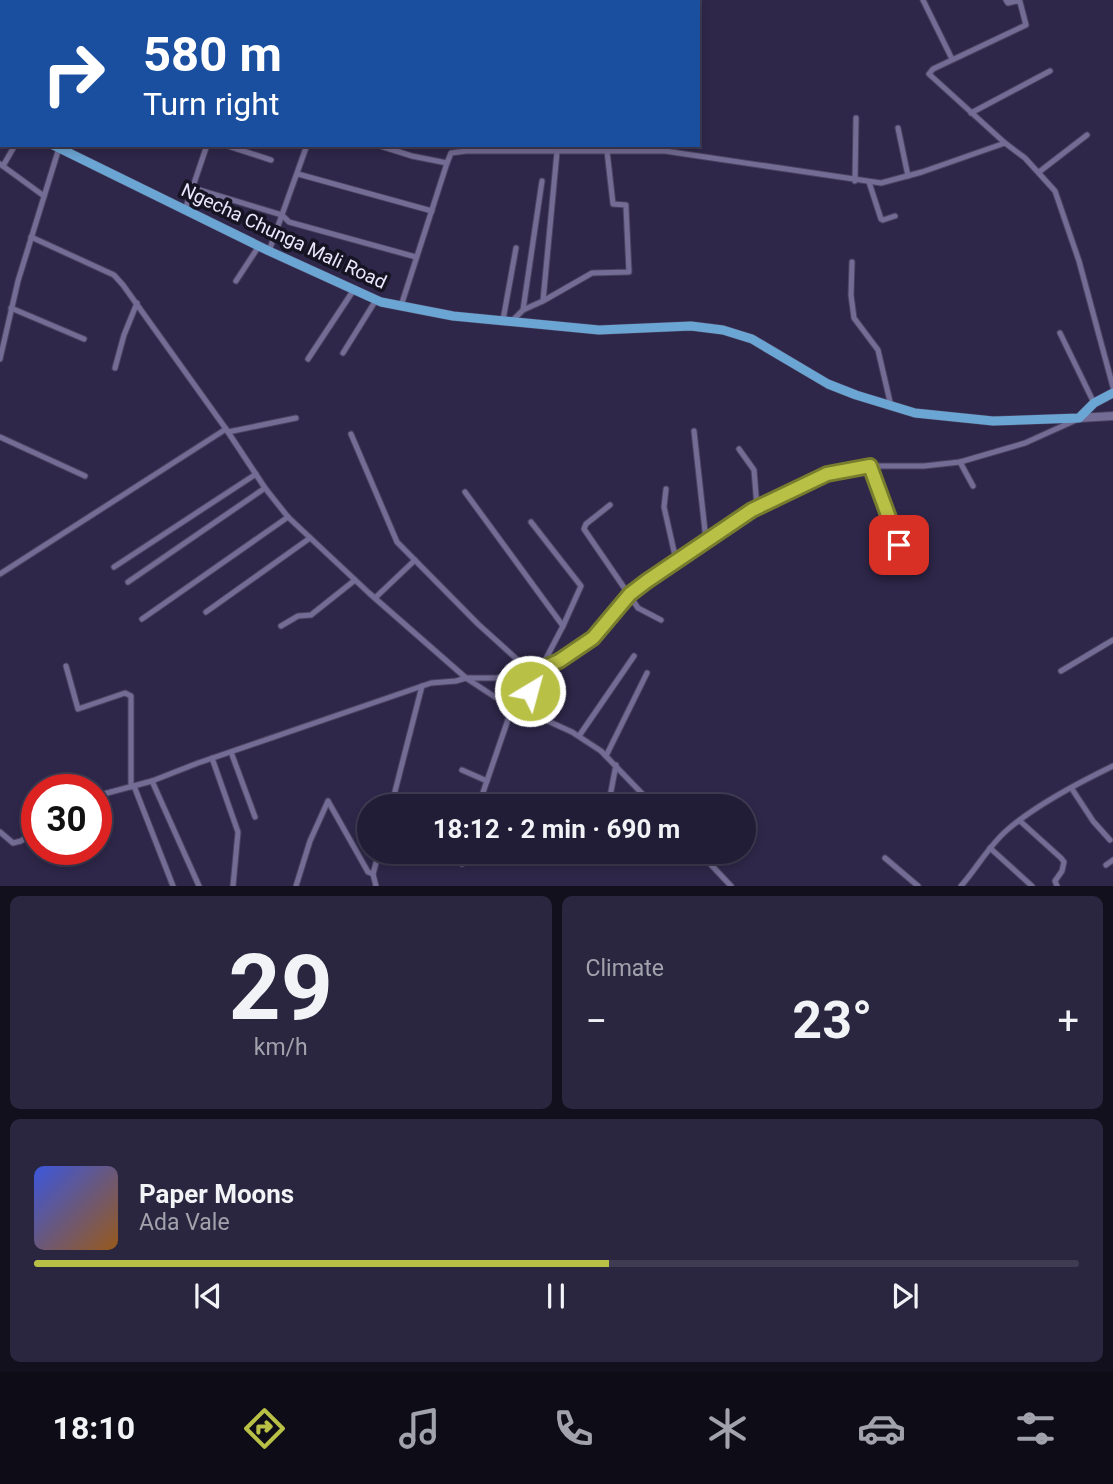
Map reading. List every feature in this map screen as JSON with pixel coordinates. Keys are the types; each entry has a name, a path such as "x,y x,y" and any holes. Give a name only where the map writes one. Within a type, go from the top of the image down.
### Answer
{"main road":[{"name":"Ngecha Chunga Mali Road","path":"62,147 184,210 376,300 453,316 598,330 691,326 723,330 752,340 828,383 915,413 993,421 1079,418"},
{"path":"1079,418 1094,402 1113,393"}],"street":[{"path":"923,0 952,59"},
{"path":"1006,0 1007,4 1020,2 1026,25 952,59 933,69 929,76 1039,172 1055,191 1079,261 1113,387"},
{"path":"971,113 1050,71"},
{"path":"855,181 856,118"},
{"path":"898,128 908,176"},
{"path":"1039,172 1087,135"},
{"path":"450,153 533,149 557,152 572,149 607,152 664,151 881,183 1005,143"},
{"path":"14,147 1,165 44,197"},
{"path":"0,359 31,237 62,147"},
{"path":"184,210 206,147"},
{"path":"231,147 271,160"},
{"path":"269,251 306,147"},
{"path":"383,147 447,163"},
{"path":"401,306 452,147"},
{"path":"543,301 557,152"},
{"path":"507,320 592,273 629,272 626,207 613,204 607,152"},
{"path":"298,174 432,211"},
{"path":"523,310 541,181"},
{"path":"869,182 881,219 895,216"},
{"path":"192,188 282,215 289,222 416,257"},
{"path":"31,237 114,275 137,303 265,488 288,517 355,580 466,678 495,697 579,736 616,765 643,794"},
{"path":"236,281 259,246"},
{"path":"507,320 516,248"},
{"path":"852,262 854,318 878,350 891,406"},
{"path":"308,359 353,291"},
{"path":"344,353 376,300"},
{"path":"115,368 137,303"},
{"path":"11,308 84,340"},
{"path":"1060,333 1094,402"},
{"path":"112,792 152,781 422,686 466,678 496,678 536,671 559,661 593,638 630,594 676,559 757,507 827,474 870,466 924,466 960,462 1025,443 1079,418 1113,416"},
{"path":"0,574 227,431 296,418"},
{"path":"694,431 706,540"},
{"path":"351,434 397,542 478,624 536,671"},
{"path":"0,436 85,476"},
{"path":"739,449 754,470 757,507"},
{"path":"960,462 972,486"},
{"path":"870,466 899,545"},
{"path":"114,567 256,474"},
{"path":"128,582 265,488"},
{"path":"666,489 664,507 676,559"},
{"path":"465,492 563,626"},
{"path":"610,505 586,524 584,529 638,608 660,620"},
{"path":"142,620 288,517"},
{"path":"524,710 536,671 563,626 581,587 531,522"},
{"path":"206,612 310,538"},
{"path":"375,598 415,560"},
{"path":"281,626 298,616 311,615 355,580"},
{"path":"1061,671 1113,640"},
{"path":"579,736 634,656"},
{"path":"66,666 78,709 125,693 131,696 133,786 173,886"},
{"path":"606,756 647,673"},
{"path":"394,794 422,686"},
{"path":"482,794 513,705"},
{"path":"231,752 255,817"},
{"path":"212,758 238,832 233,886"},
{"path":"610,794 616,765"},
{"path":"961,886 990,848 1020,821 1113,766"},
{"path":"462,770 487,781"},
{"path":"152,781 200,886"},
{"path":"1072,789 1093,821 1110,840"},
{"path":"296,886 310,841 328,801 368,872 373,874"},
{"path":"1020,821 1062,858 1063,867 1055,881 1057,886"},
{"path":"0,832 13,844 21,841"},
{"path":"990,848 1032,886"},
{"path":"885,858 918,886"},
{"path":"1106,865 1113,860"},
{"path":"376,864 373,874 376,886"},
{"path":"710,864 731,886"}],"route":[{"path":"530,691 536,671 559,661 593,638 630,594 674,561 752,510 827,474 870,466 899,545"}]}
